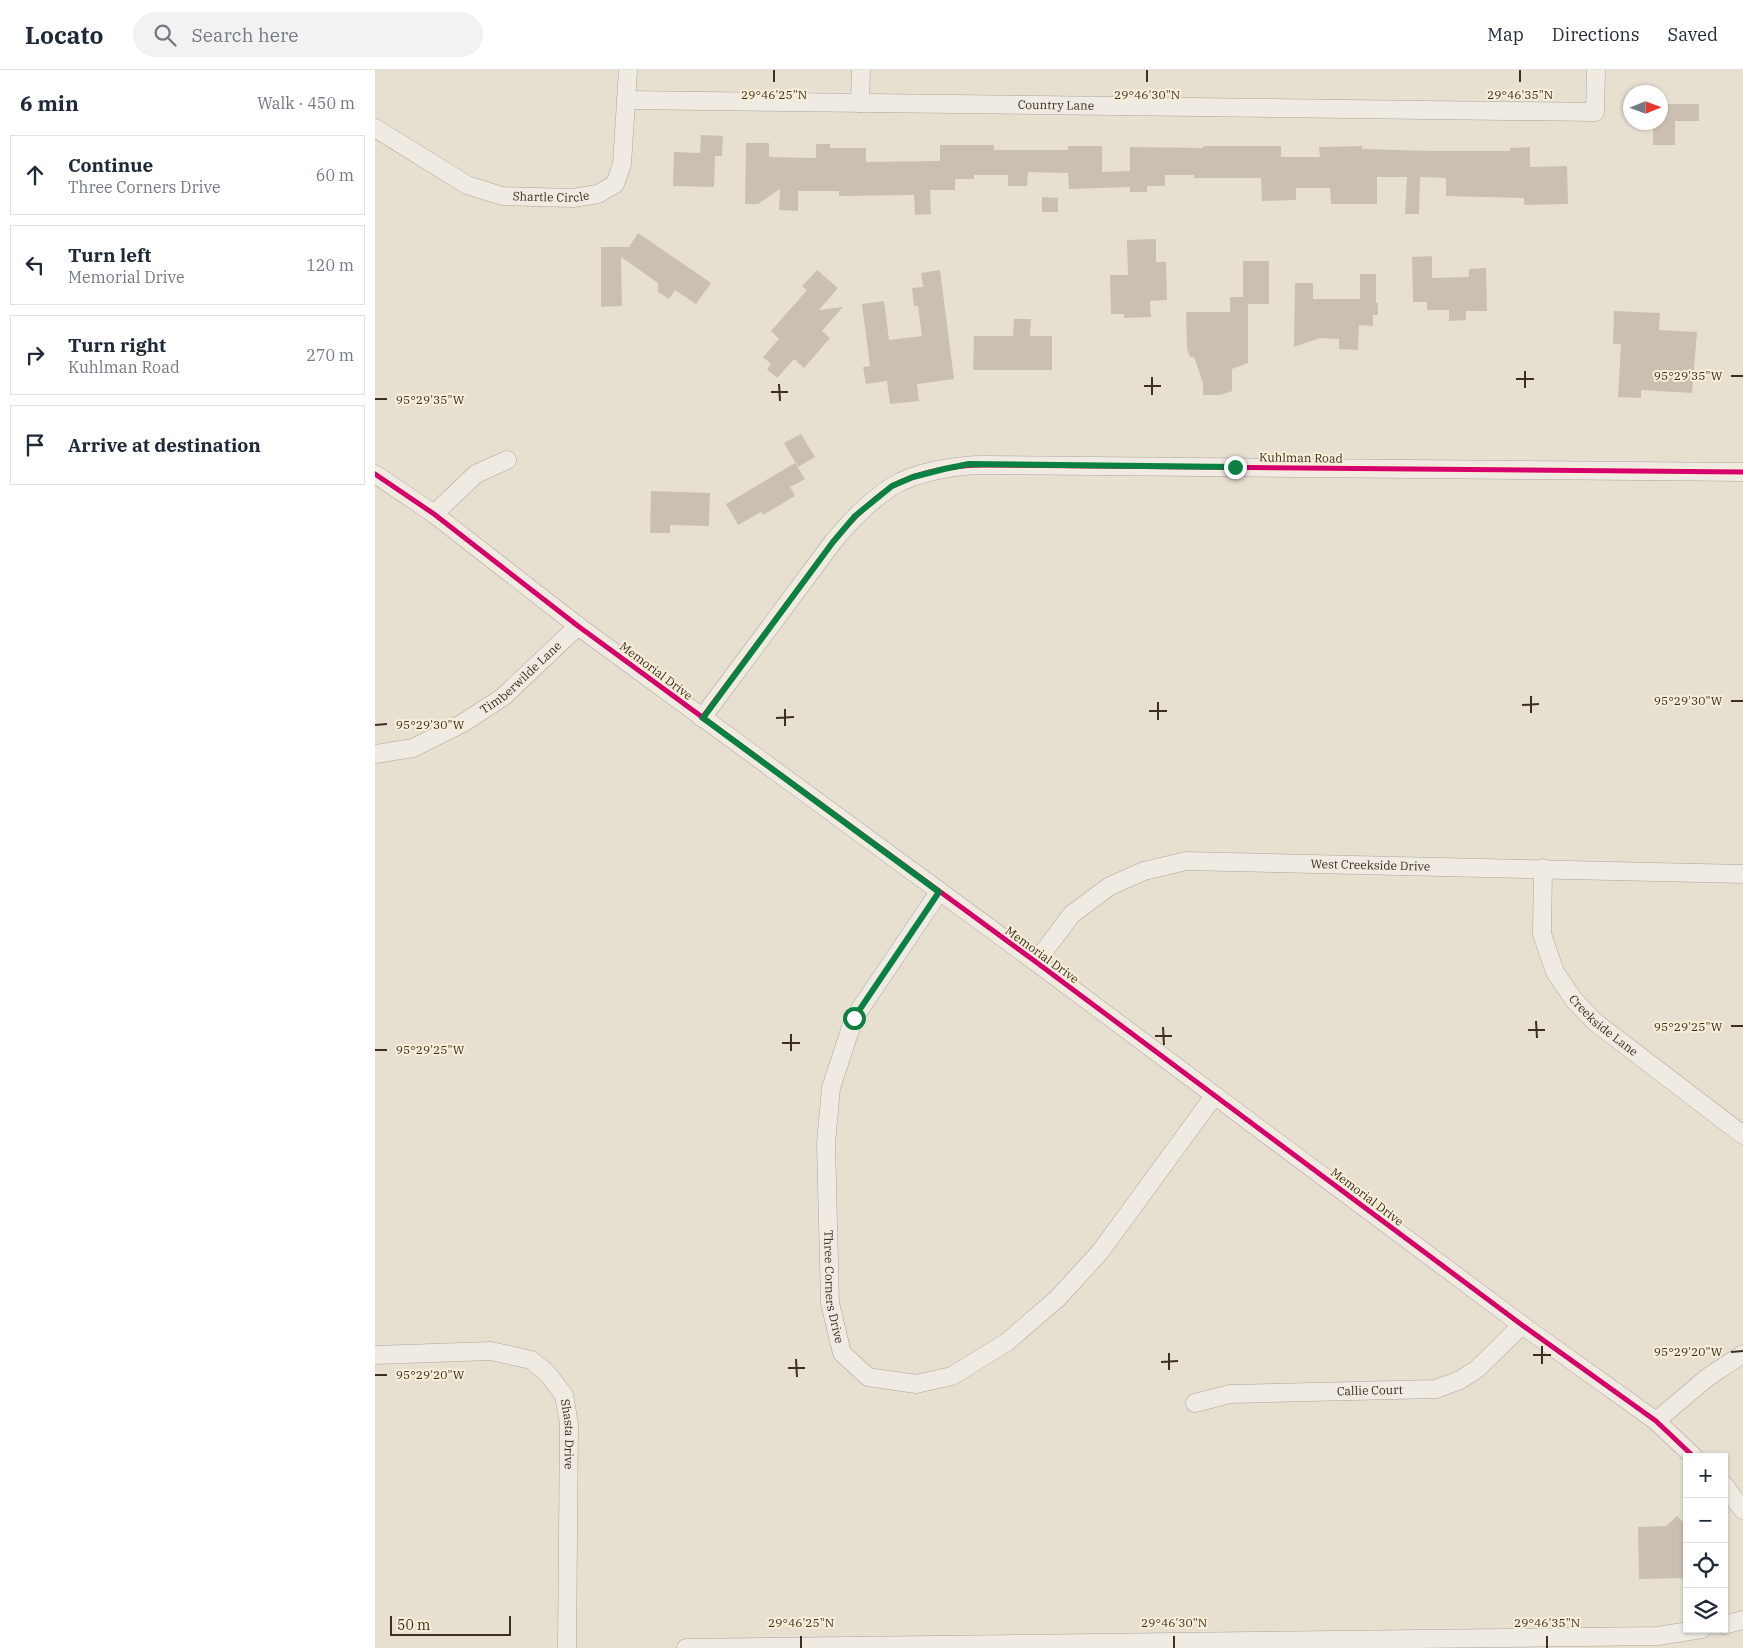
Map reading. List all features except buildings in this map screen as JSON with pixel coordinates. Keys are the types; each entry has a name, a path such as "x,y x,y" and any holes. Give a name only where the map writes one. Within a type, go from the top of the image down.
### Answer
{"street":[{"name":"Shartle Circle","path":"378,136 467,185 503,196 573,198 598,194 615,184 622,164 628,70"},
{"path":"860,103 861,70"},
{"name":"Country Lane","path":"626,100 1595,112 1596,70"},
{"path":"435,514 476,474 507,460"},
{"name":"Kuhlman Road","path":"703,718 827,549 855,516 892,486 913,477 944,469 969,464 984,464 1743,472"},
{"name":"Memorial Drive","path":"375,474 435,514 579,626 1036,962 1522,1325 1656,1421 1690,1453"},
{"name":"Timberwilde Lane","path":"375,754 413,748 463,723 503,697 579,626"},
{"name":"West Creekside Drive","path":"1036,962 1072,914 1110,886 1144,871 1186,861 1743,874"},
{"name":"Creekside Lane","path":"1543,868 1542,934 1555,972 1574,1000 1595,1022 1743,1135"},
{"name":"Three Corners Drive","path":"939,892 854,1018 831,1088 826,1143 830,1303 842,1353 868,1377 916,1384 952,1376 1007,1342 1058,1298 1100,1252 1214,1096"},
{"name":"Callie Court","path":"1195,1403 1229,1394 1436,1389 1460,1380 1477,1369 1522,1325"},
{"name":"Shasta Drive","path":"375,1355 491,1352 531,1360 547,1373 564,1395 569,1424 567,1648"},
{"path":"1656,1421 1708,1377 1743,1354"},
{"path":"1728,1490 1743,1510"},
{"path":"1728,1624 1743,1620"},
{"path":"686,1648 1658,1636 1683,1632"}],"cycle path":[{"path":"702,718 833,542 853,519 867,505 891,487 912,477 936,470 984,465 1743,472"},
{"path":"375,474 434,514 578,626 1036,962 1522,1325 1656,1421 1690,1453"}],"route":[{"path":"854,1018 939,892 703,718 833,542 855,516 892,486 913,477 969,464 1235,467"}]}
